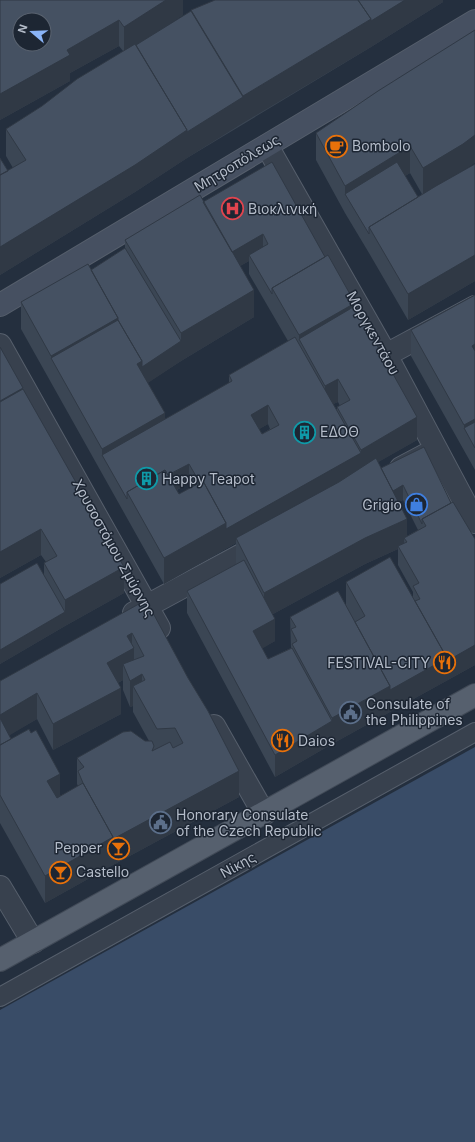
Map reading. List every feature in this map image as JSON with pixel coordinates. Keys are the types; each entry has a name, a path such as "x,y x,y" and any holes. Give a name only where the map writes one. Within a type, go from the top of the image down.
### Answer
{"main road":[{"name":"Μητροπόλεως","path":"0,305 475,21"},
{"path":"0,960 475,695"}],"street":[{"name":"Μοργκεντάου","path":"267,146 386,355 435,450 475,522"},
{"path":"386,355 475,307"},
{"name":"Χρυσοστόμου Σμύρνης","path":"0,345 170,648"},
{"path":"380,480 435,450"},
{"path":"119,622 277,536"},
{"path":"205,710 264,814"},
{"name":"Νίκης","path":"0,997 475,732"},
{"path":"0,887 33,942"}],"water":[{"path":"475,747 475,1142 0,1142 0,1010"}],"building":[{"path":"0,0 166,0 124,27 119,20 67,50 70,55 0,94"},
{"path":"215,0 358,0 371,19 243,96 191,10"},
{"path":"358,0 405,0 371,21"},
{"path":"191,11 243,97 187,132 136,45"},
{"path":"475,30 475,135 423,168 410,146 345,186 316,133 378,91"},
{"path":"135,44 187,130 135,165 0,247 0,175 26,160 6,129 42,106 77,79"},
{"path":"0,158 8,171 0,175"},
{"path":"272,162 325,257 272,288 272,294 249,255 268,244 263,234 232,252 203,202"},
{"path":"397,162 418,197 369,227 369,234 345,194"},
{"path":"475,164 475,255 408,294 369,227"},
{"path":"200,195 254,290 181,333 125,240"},
{"path":"125,248 181,341 142,367 142,361 91,270"},
{"path":"328,255 355,303 299,335 272,288"},
{"path":"88,264 118,318 51,356 21,302"},
{"path":"475,295 475,344 472,346 475,351 475,419 464,425 411,330"},
{"path":"355,306 417,417 361,450 337,407 350,400 338,379 325,386 299,339"},
{"path":"118,320 142,361 137,364 165,413 102,449 51,358"},
{"path":"295,337 361,453 226,529 226,523 203,481 200,483 189,464 168,475 165,470 127,492 127,499 102,455 232,381 229,375","holes":["268,405 279,425 262,434 251,415"]},
{"path":"0,347 23,388 0,401"},
{"path":"23,389 124,567 65,600 44,563 57,556 41,529 0,552 0,402"},
{"path":"475,422 475,448 464,428"},
{"path":"424,447 451,503 422,519 422,524 403,485 393,491 381,468"},
{"path":"376,458 407,519 365,538 264,593 236,538 339,482"},
{"path":"165,470 179,494 203,481 226,523 164,558 127,492"},
{"path":"453,502 475,539 475,645 447,661 447,658 415,601 420,599 413,586 419,583 398,546 407,542 404,538 426,526 422,519"},
{"path":"390,557 447,658 390,690 390,686 355,622 365,616 346,582"},
{"path":"244,560 275,619 253,631 268,659 292,648 332,721 275,755 187,591"},
{"path":"37,563 65,612 0,650 0,584"},
{"path":"338,591 390,686 332,718 292,644 297,641 291,629 296,627 290,617"},
{"path":"146,600 188,678 208,711 239,771 113,839 83,783 78,771 84,767 77,758 123,732 131,731 145,741 152,741 154,746 152,751 170,742 173,748 183,743 175,728 157,729 133,686 145,680 142,674 130,681 123,664 144,656 132,633 127,636 134,648 107,663 121,688 53,724 37,693 0,715 0,681"},
{"path":"0,718 11,739 0,745"},
{"path":"29,729 31,733 36,730 60,774 47,781 57,798 83,783 113,837 45,876 0,795 0,745"}],"place":[{"name":"Bombolo","path":"337,146"},
{"name":"Βιοκλινική","path":"233,209"},
{"name":"ΕΔΟΘ","path":"305,432"},
{"name":"Happy Teapot","path":"146,479"},
{"name":"Grigio","path":"417,505"},
{"name":"FESTIVAL-CITY","path":"445,663"},
{"name":"Consulate of the Philippines","path":"351,712"},
{"name":"Daios","path":"282,741"},
{"name":"Honorary Consulate of the Czech Republic","path":"161,823"},
{"name":"Pepper","path":"118,848"},
{"name":"Castello","path":"60,872"}]}
